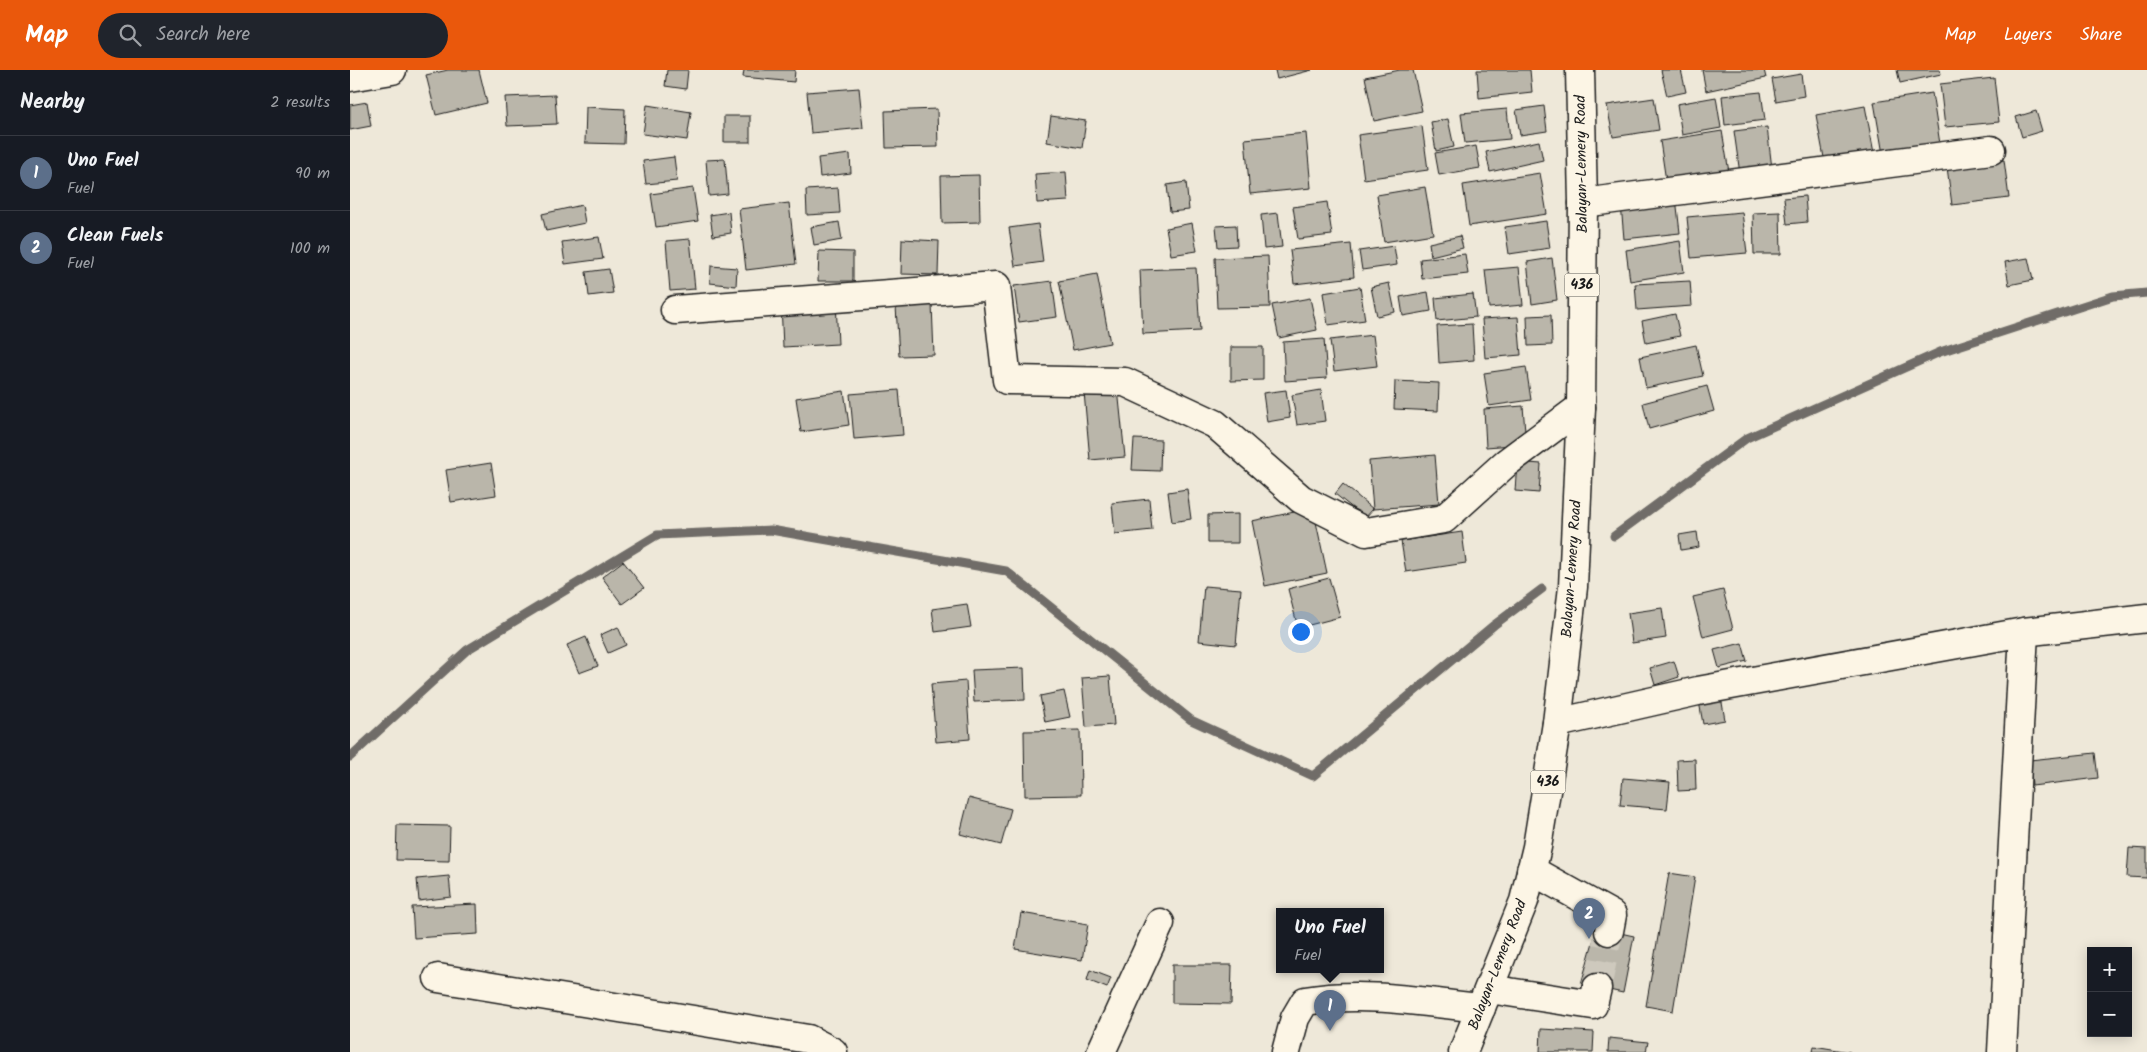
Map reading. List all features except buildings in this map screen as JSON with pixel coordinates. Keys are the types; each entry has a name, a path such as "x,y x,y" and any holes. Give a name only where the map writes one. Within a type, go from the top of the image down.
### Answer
{"street":[{"path":"350,77 392,70"},
{"name":"Balayan-Lemery Road","path":"1463,1052 1524,901 1547,788 1557,723 1572,587 1581,407 1583,203 1580,70"},
{"path":"1583,203 1991,150"},
{"path":"675,310 996,286 1007,380 1125,382 1215,424 1301,499 1366,532 1444,520 1506,463 1581,407"},
{"path":"1557,723 1698,691 2024,632 2147,618"},
{"path":"2002,1052 2024,632"},
{"path":"1531,870 1612,915 1609,931"},
{"path":"1101,1052 1160,923"},
{"path":"438,978 808,1038 833,1052"},
{"path":"1286,1052 1295,1018 1305,1001 1323,998 1372,996 1485,998 1593,1005 1597,988"}],"waterway":[{"path":"1614,536 1747,438 1940,352 2113,296 2147,293"},
{"path":"350,757 467,650 657,535 771,530 1006,571 1191,720 1313,776 1494,625 1542,589"}],"tunnel":[{"path":"1597,988 1609,931"}],"place":[{"name":"Clean Fuels","path":"1589,939"},
{"name":"Uno Fuel","path":"1330,1031"}]}
